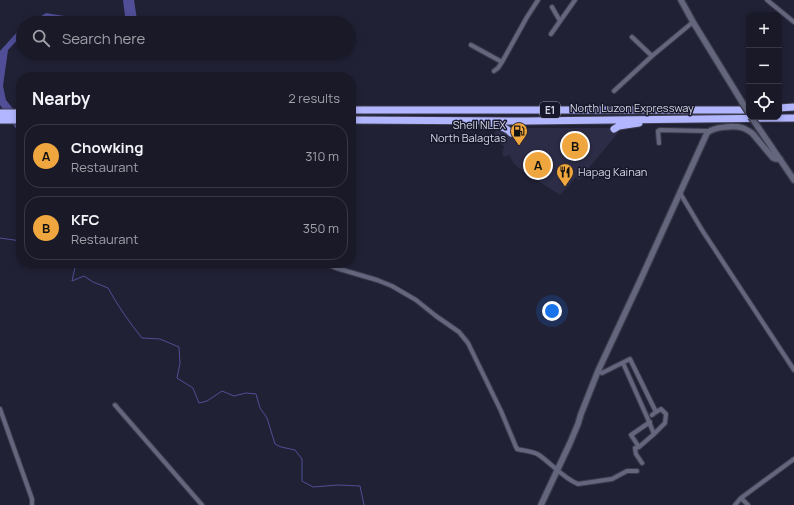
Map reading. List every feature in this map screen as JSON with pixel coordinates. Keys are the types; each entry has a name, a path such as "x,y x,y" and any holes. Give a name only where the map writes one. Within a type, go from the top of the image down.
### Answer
{"highway":[{"path":"782,109 794,107"},
{"name":"North Luzon Expressway","path":"356,110 746,110"},
{"path":"782,110 794,111"},
{"path":"0,115 16,113"},
{"path":"0,115 16,119"},
{"name":"North Luzon Expressway","path":"356,120 528,121 721,119 746,116"},
{"name":"E1","path":"782,118 794,119"},
{"path":"614,129 618,126 635,124 721,119"},
{"path":"404,120 428,123 498,126 504,127 511,133"}],"street":[{"path":"494,71 502,62 538,0"},
{"path":"551,34 575,0"},
{"path":"681,0 746,110"},
{"path":"767,0 794,22"},
{"path":"552,7 560,21"},
{"path":"614,91 652,56 693,22"},
{"path":"632,37 652,56"},
{"path":"471,45 502,62"},
{"path":"752,120 794,180"},
{"path":"659,143 658,132 660,130 708,131 712,129 742,127 748,130 772,156 776,159 780,159"},
{"path":"541,505 570,443 598,371 708,131"},
{"path":"680,193 702,230 794,370"},
{"path":"336,268 392,286 416,300 459,332 468,343 518,449 538,455 578,484 612,479 627,471 638,471"},
{"path":"598,371 602,373 630,359 654,414 661,409 666,414 665,423 639,447 635,448 635,452 642,463"},
{"path":"623,362 654,434"},
{"path":"115,405 202,505"},
{"path":"0,409 32,499 32,505"},
{"path":"639,447 631,435 650,422"},
{"path":"735,505 742,498 794,459"},
{"path":"742,498 748,505"}],"shaded area":[{"path":"123,0 134,0 136,16 125,16"},
{"path":"46,13 64,16 41,16"},
{"path":"16,33 16,41 8,50 3,86 6,100 16,113 16,129 0,105 0,51"},
{"name":"Shell NLEX North Balagtas","path":"497,128 622,128 579,180 576,177 560,195 514,164 509,155 504,157 502,153 504,146 492,139"}],"waterway":[{"path":"0,238 16,240"},
{"path":"75,268 72,281 84,276 93,282 108,288 124,314 142,338 160,339 179,347 180,363 177,378 193,388 199,403 207,401 222,391 234,396 246,393 256,394 260,408 267,418 275,444 295,450 302,459 302,481 313,487 338,485 360,486 364,505"}],"place":[{"name":"Shell NLEX North Balagtas","path":"519,146"},
{"name":"KFC","path":"575,146"},
{"name":"Chowking","path":"538,165"},
{"name":"Hapag Kainan","path":"565,187"}]}
